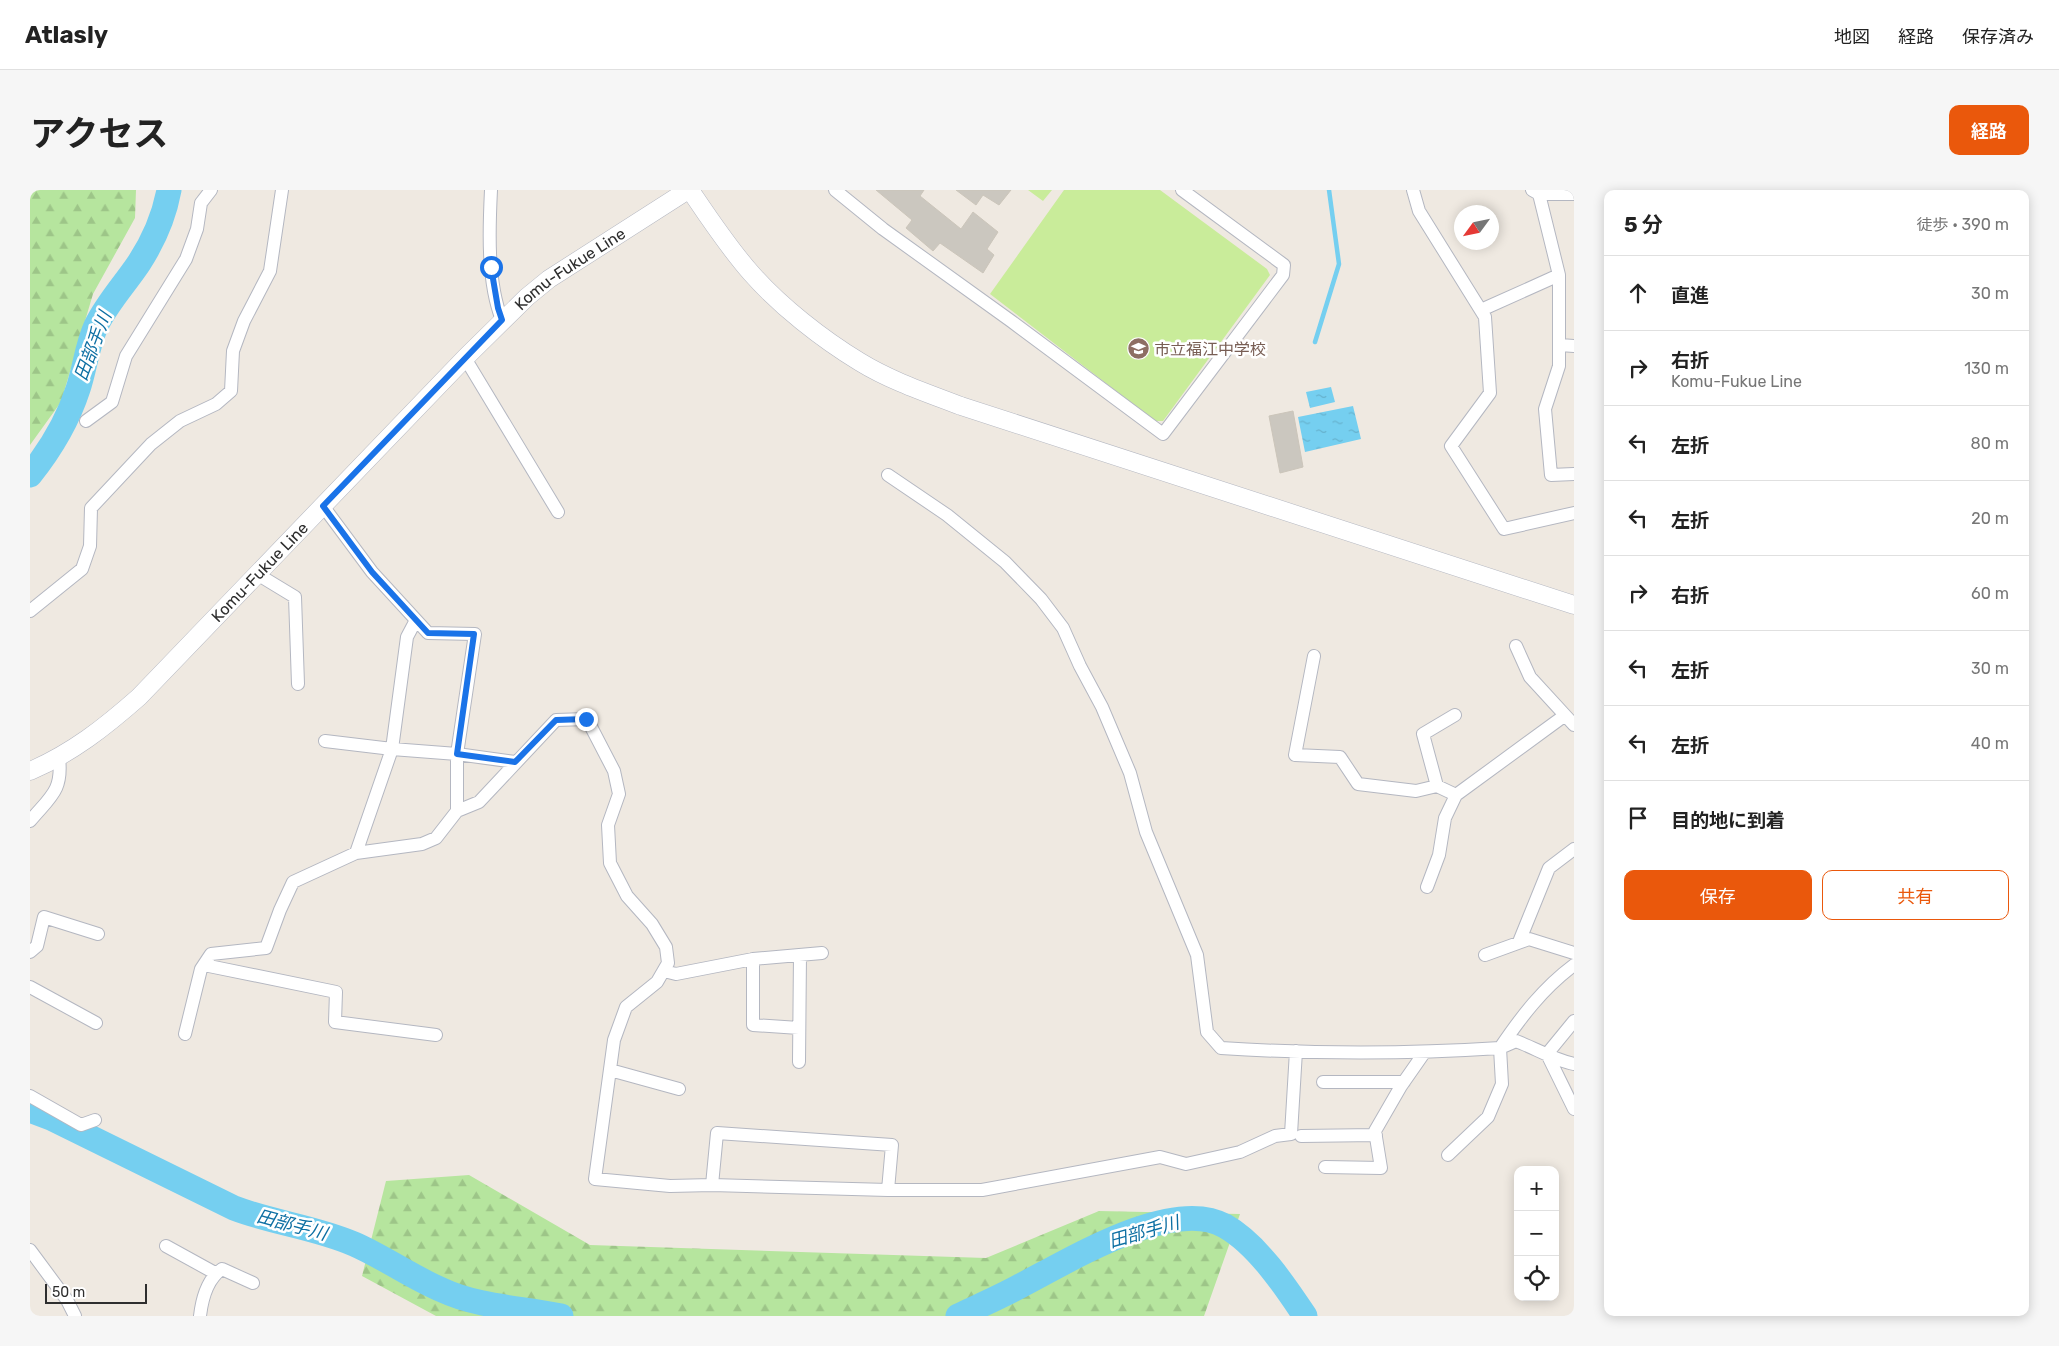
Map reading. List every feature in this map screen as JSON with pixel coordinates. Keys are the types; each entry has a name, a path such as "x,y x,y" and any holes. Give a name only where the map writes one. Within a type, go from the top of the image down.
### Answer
{"street":[{"path":"86,422 112,402 126,356 186,259 197,229 201,203 211,190"},
{"path":"30,611 82,569 90,546 91,508 151,444 180,421 216,404 231,391 233,351 244,321 270,271 282,190"},
{"path":"491,190 491,267 502,320"},
{"path":"689,190 734,252 751,273 775,297 860,362 911,387 980,412 1574,605"},
{"name":"Komu-Fukue Line","path":"30,771 59,758 103,728 139,697 502,320 549,279 689,190"},
{"path":"835,190 883,229 1011,320 1163,434 1283,275 1284,266 1182,190"},
{"path":"1413,190 1419,211 1485,316 1490,393 1452,446 1504,529 1574,513"},
{"path":"1574,194 1535,192 1559,275 1559,366 1545,409 1551,474 1574,474"},
{"path":"1481,310 1559,275"},
{"path":"1560,345 1574,346"},
{"path":"465,358 558,512"},
{"path":"888,475 947,515 1005,562 1042,599 1063,628 1080,666 1102,707 1130,773 1146,832 1197,956 1207,1032 1221,1048 1424,1053 1500,1048 1516,1041 1556,1059 1574,1064"},
{"path":"323,506 372,572 428,633 474,634 457,754 457,812"},
{"path":"256,574 295,597 298,684"},
{"path":"356,853 392,749 407,637 416,620"},
{"path":"1516,646 1530,677 1574,725"},
{"path":"1314,656 1295,754 1340,757 1358,784 1416,791 1437,786 1456,795"},
{"path":"1437,786 1423,734 1455,715"},
{"path":"1427,887 1439,855 1445,818 1456,795 1564,716"},
{"path":"185,1034 201,969 211,954 266,948 293,882 356,853 422,844 436,838 457,812 479,802 556,720 586,719 614,771 619,794 608,825 610,863 627,896 652,924 666,947 668,963 657,982 626,1006 614,1040 595,1179 670,1186 712,1185 888,1190 982,1190 1160,1157 1186,1164 1240,1152 1275,1136 1291,1134 1296,1051"},
{"path":"325,741 457,754 515,762"},
{"path":"30,821 56,789 61,776 59,758"},
{"path":"1519,942 1550,868 1574,849"},
{"path":"30,952 37,946 44,918 98,934"},
{"path":"1485,955 1529,939 1574,953"},
{"path":"664,971 676,974 752,959 822,953"},
{"path":"799,1062 800,955"},
{"path":"752,959 754,1025 799,1028"},
{"path":"204,965 336,992 334,1022 436,1035"},
{"path":"1448,1155 1488,1117 1502,1084 1500,1048 1522,1016 1553,980 1574,965"},
{"path":"30,987 96,1023"},
{"path":"1547,1054 1574,1021"},
{"path":"1325,1167 1381,1168 1375,1131 1404,1082 1424,1053"},
{"path":"1547,1054 1574,1110"},
{"path":"610,1070 679,1089"},
{"path":"1324,1082 1404,1082"},
{"path":"30,1096 81,1125 95,1120"},
{"path":"712,1185 717,1133 892,1146 888,1190"},
{"path":"1301,1136 1376,1135"},
{"path":"166,1246 215,1274"},
{"path":"30,1250 68,1300 75,1316"},
{"path":"200,1316 202,1299 215,1274 222,1269 253,1283"}],"green space":[{"path":"30,190 136,190 135,218 93,294 61,402 30,445"},
{"path":"1028,190 1052,190 1043,201"},
{"name":"市立福江中学校","path":"1064,190 1160,190 1267,269 1270,275 1163,421 1155,421 990,294"},
{"path":"469,1175 590,1245 986,1258 1099,1211 1240,1214 1204,1316 436,1316 362,1276 386,1181"}],"water":[{"path":"1331,387 1335,402 1310,408 1306,392"},
{"path":"1353,406 1361,439 1305,452 1298,417"}],"building":[{"path":"876,190 924,190 920,196 961,229 973,212 998,232 987,249 994,255 983,273 940,243 933,251 906,228 912,220"},
{"path":"956,190 1011,190 999,205 983,195 976,205"},
{"path":"1293,411 1303,467 1280,473 1269,416"}],"waterway":[{"name":"田部手川","path":"30,475 45,455 64,423 78,389 90,341 96,326 105,309 139,263 149,246 158,228 169,190"},
{"path":"1315,342 1339,264 1329,190"},
{"name":"田部手川","path":"30,1110 51,1118 234,1208 339,1238 456,1296 485,1304 561,1316"},
{"name":"田部手川","path":"958,1316 1120,1236 1149,1225 1177,1219 1203,1219 1225,1226 1237,1234 1270,1266 1305,1316"}],"place":[{"name":"市立福江中学校","path":"1138,349"}],"route":[{"path":"491,267 502,320 323,506 372,572 428,633 474,634 457,754 515,762 556,720 586,719"}]}
